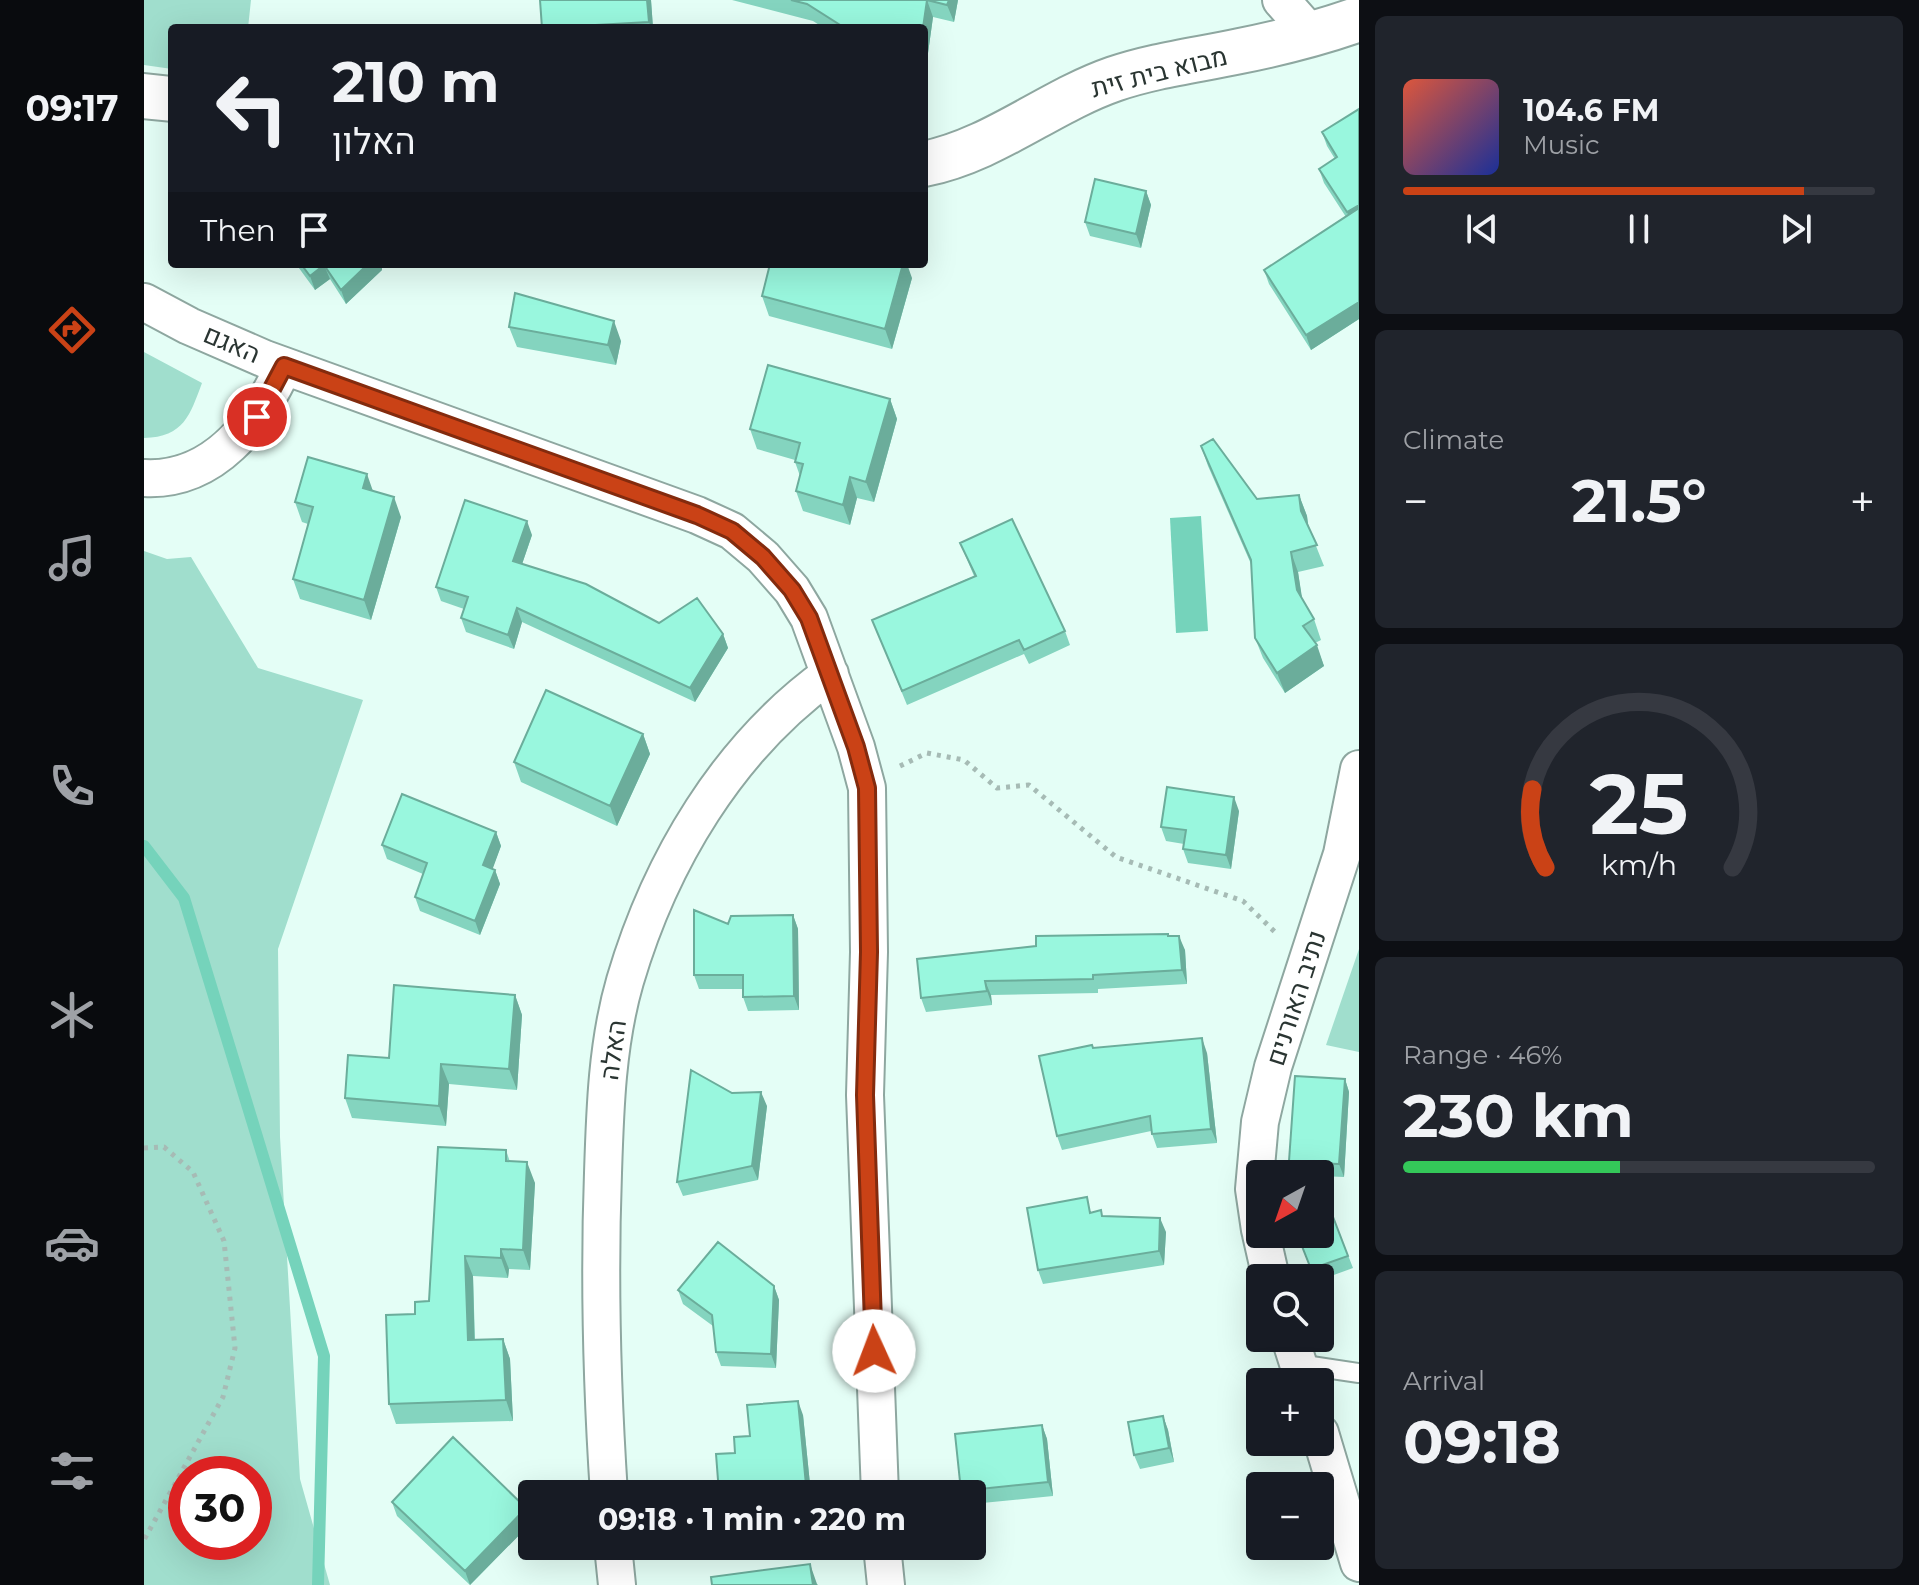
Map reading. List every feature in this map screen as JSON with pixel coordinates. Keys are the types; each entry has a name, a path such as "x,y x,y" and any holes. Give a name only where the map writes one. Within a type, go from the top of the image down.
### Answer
{"street":[{"path":"1281,0 1311,34"},
{"name":"מבוא בית זית","path":"928,163 998,138 1065,99 1116,78 1170,64 1238,52 1359,19"},
{"path":"144,96 168,99"},
{"name":"האגם","path":"144,302 234,347 697,515 732,531 763,557 792,590 809,618 856,747 867,788 869,952 865,1095 879,1480"},
{"path":"144,478 175,475 221,454 257,417 284,366"},
{"name":"האלה","path":"608,1480 602,1324 602,1201 608,1081 624,983 660,887 709,800 768,726 799,696 830,674"},
{"name":"נתיב האורנים","path":"1257,1160 1260,1122 1273,1067 1342,854 1359,769"},
{"path":"1327,1456 1359,1563"},
{"path":"614,1560 617,1585"},
{"path":"883,1560 886,1585"}],"lane":[{"path":"1297,1361 1359,1373"}],"path":[{"path":"867,788 895,768 927,753 964,760 997,788 1029,785 1116,857 1243,901 1273,933 1312,948"},
{"path":"144,1148 164,1147 193,1172 224,1241 235,1348 223,1397 144,1540"}],"shaded area":[{"path":"144,0 251,0 248,24 168,24 168,68 144,65"},
{"path":"144,352 202,383 194,405 177,429 157,437 144,438"},
{"path":"1201,516 1208,631 1176,633 1170,518"},
{"path":"144,551 167,559 191,557 258,668 363,700 278,949 280,1137 300,1479 330,1585 144,1585"},
{"path":"1359,949 1359,1052 1326,1045"}],"building":[{"path":"540,0 647,0 649,22 542,24"},
{"path":"791,0 927,0 924,24 839,24 807,4"},
{"path":"927,0 949,0 947,5"},
{"path":"1359,109 1359,205 1347,212 1319,169 1337,157 1322,132"},
{"path":"1095,179 1146,191 1136,234 1085,222"},
{"path":"1359,208 1359,302 1306,335 1264,270"},
{"path":"304,268 320,268 310,276"},
{"path":"326,268 364,268 341,290"},
{"path":"769,268 902,268 885,329 762,296"},
{"path":"515,293 614,321 608,345 509,327"},
{"path":"768,365 890,399 866,482 850,477 843,505 796,491 803,464 795,462 800,443 750,429"},
{"path":"1213,439 1257,499 1299,495 1301,511 1317,545 1291,552 1297,590 1314,619 1303,626 1317,645 1277,673 1255,638 1251,560 1201,446"},
{"path":"308,457 367,474 363,488 394,497 364,600 293,579 313,507 295,502"},
{"path":"465,500 527,521 513,561 586,584 659,623 697,598 723,634 690,688 517,608 508,635 461,618 468,597 436,587"},
{"path":"1012,519 1065,631 1024,650 1019,640 902,691 872,620 976,576 960,543"},
{"path":"546,690 643,734 610,806 514,762"},
{"path":"1167,787 1234,797 1226,855 1183,849 1186,830 1161,827"},
{"path":"402,794 496,832 483,865 495,870 475,921 415,897 427,863 382,845"},
{"path":"694,910 728,924 731,916 793,915 794,996 743,997 743,975 694,975"},
{"path":"1036,936 1179,936 1182,970 1093,975 1093,979 985,981 987,991 921,998 917,959 1036,946"},
{"path":"394,985 515,995 509,1069 441,1064 439,1106 345,1098 348,1055 389,1058"},
{"path":"1202,1038 1211,1129 1152,1134 1150,1116 1057,1136 1039,1056 1092,1045 1093,1048"},
{"path":"691,1070 732,1093 761,1092 752,1166 677,1182"},
{"path":"1295,1076 1345,1079 1339,1164 1334,1164 1334,1160 1289,1160"},
{"path":"438,1147 506,1150 506,1161 527,1162 523,1250 501,1249 501,1258 465,1256 468,1340 503,1339 506,1400 389,1404 386,1315 415,1314 415,1302 429,1301"},
{"path":"1087,1197 1090,1213 1101,1210 1102,1216 1160,1218 1159,1251 1038,1270 1027,1208"},
{"path":"1334,1220 1348,1256 1325,1264 1309,1264 1303,1248 1334,1248"},
{"path":"718,1242 774,1286 771,1354 716,1352 712,1315 678,1290"},
{"path":"798,1401 806,1480 718,1480 716,1454 735,1453 734,1437 750,1436 747,1405"},
{"path":"1163,1416 1169,1448 1134,1455 1128,1422"},
{"path":"1042,1425 1048,1482 986,1488 986,1480 960,1480 955,1434"},
{"path":"453,1437 518,1500 518,1516 465,1571 392,1502"},
{"path":"810,1564 813,1585 712,1585 711,1577"}],"waterway":[{"path":"144,846 184,898 324,1356 318,1585"}],"route":[{"path":"257,417 284,366 697,515 732,531 763,557 792,590 809,618 856,747 867,788 869,952 865,1095 874,1351"}]}
